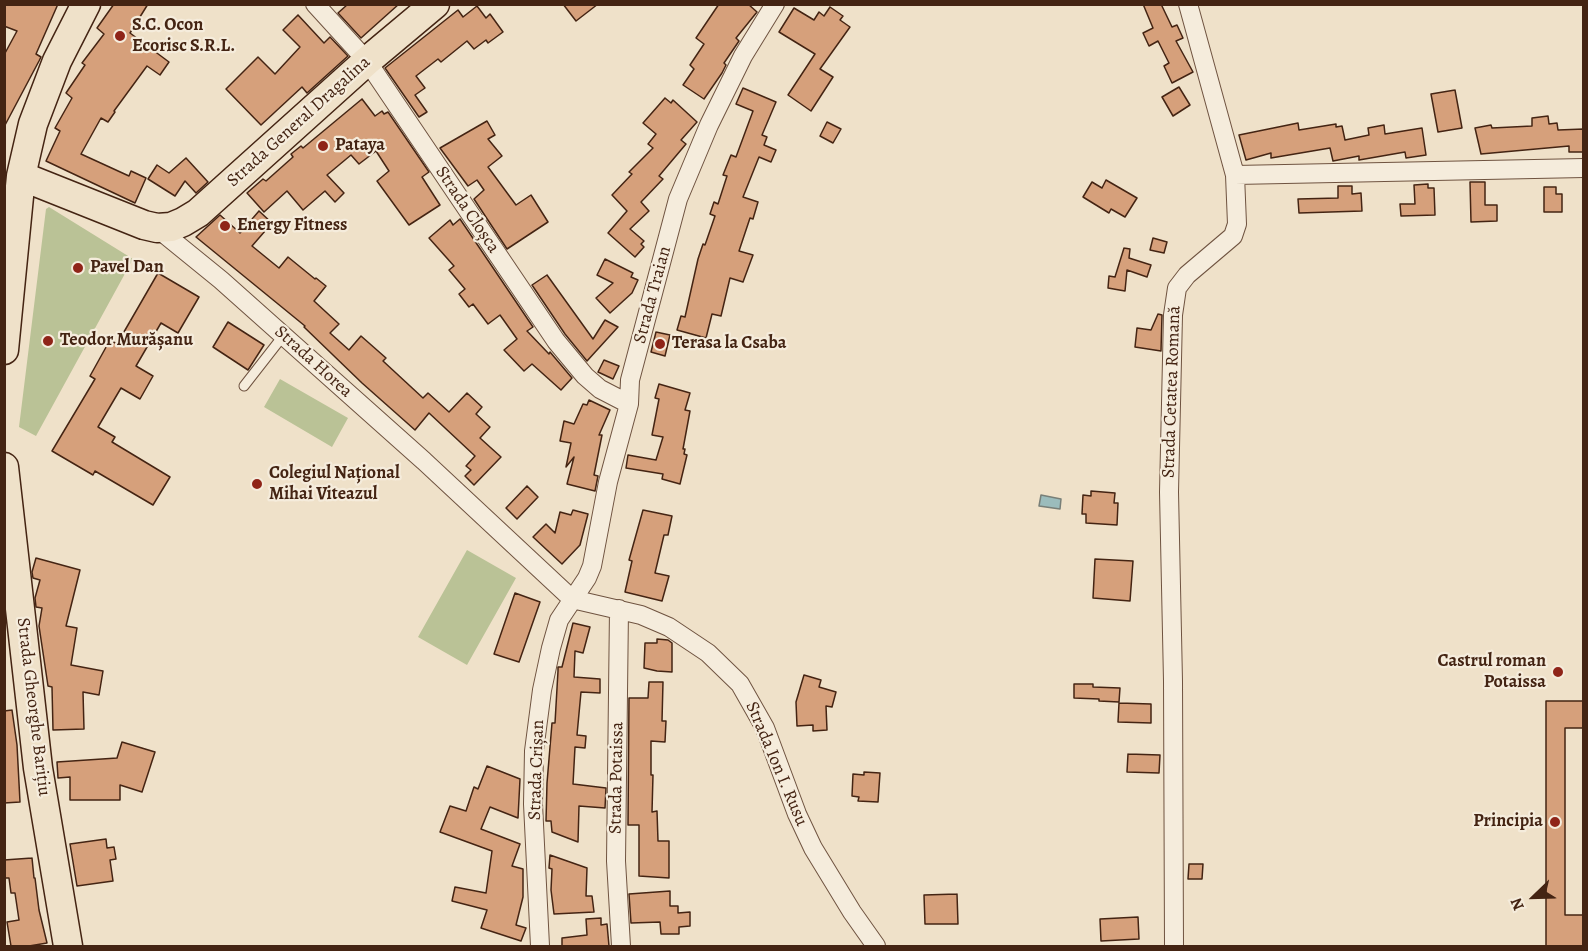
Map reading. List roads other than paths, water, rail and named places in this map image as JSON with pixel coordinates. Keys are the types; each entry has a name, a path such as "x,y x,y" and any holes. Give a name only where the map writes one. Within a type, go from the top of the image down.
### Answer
{"main road":[{"path":"4,350 13,173 58,58 86,4"},
{"name":"Strada General Dragalina","path":"157,228 171,227 198,213 367,61 435,4"},
{"name":"Strada Horea","path":"13,173 52,190 157,228"},
{"name":"Strada Gheorghe Barițiu","path":"4,467 38,768 68,946"}],"street":[{"name":"Strada Cloșca","path":"315,4 367,61 556,341 585,376 600,389 628,405"},
{"name":"Strada Traian","path":"572,599 587,578 592,566 608,482 628,405 630,380 678,199 709,125 738,66 775,4"},
{"name":"Strada Cetatea Romană","path":"1174,946 1173,681 1169,492 1173,315 1177,288 1187,275 1233,236 1236,224 1235,175 1188,4"},
{"path":"1235,175 1584,168"},
{"name":"Strada Horea","path":"157,228 221,280 424,461 572,599"},
{"name":"Strada Ion I. Rusu","path":"572,599 641,615 669,627 708,653 740,684 765,728 797,814 813,848 852,912 876,946"},
{"name":"Strada Crișan","path":"540,946 538,863 533,804 534,751 542,690 551,648 560,620 572,599"},
{"name":"Strada Potaissa","path":"619,609 616,861 621,946"}],"lane":[{"path":"244,386 283,336"}],"water":[{"path":"1041,495 1061,499 1060,509 1039,506"}],"place":[{"name":"S.C. Ocon Ecorisc S.R.L.","path":"120,36"},
{"name":"Pataya","path":"323,146"},
{"name":"Energy Fitness","path":"225,226"},
{"name":"Pavel Dan","path":"78,268"},
{"name":"Teodor Murășanu","path":"48,341"},
{"name":"Terasa la Csaba","path":"660,344"},
{"name":"Colegiul Național Mihai Viteazul","path":"257,484"},
{"name":"Castrul roman Potaissa","path":"1558,672"},
{"name":"Principia","path":"1555,822"}]}
